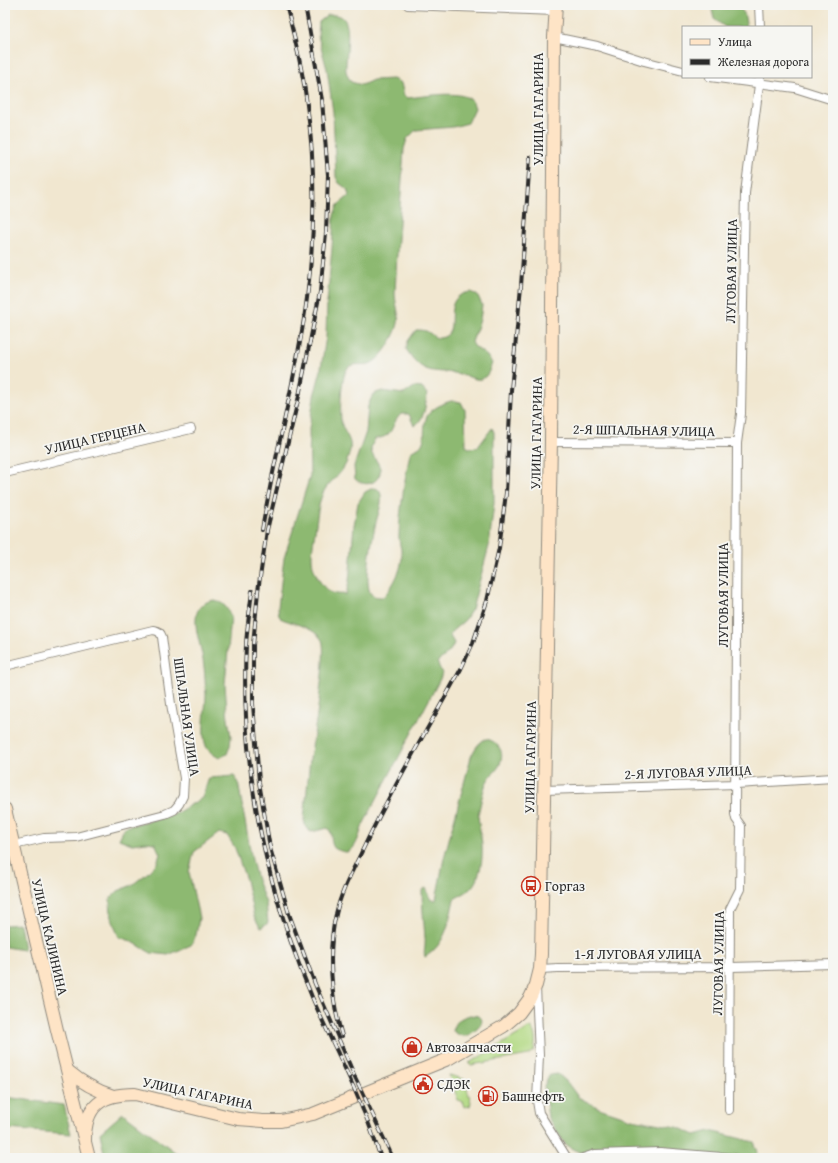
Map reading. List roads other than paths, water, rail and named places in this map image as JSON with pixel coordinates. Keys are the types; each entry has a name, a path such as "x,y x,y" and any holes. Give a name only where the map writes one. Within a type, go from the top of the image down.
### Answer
{"main road":[{"name":"УЛИЦА ГАГАРИНА","path":"85,1140 85,1128 92,1112 98,1104 113,1096 135,1094 238,1119 281,1121 313,1114 448,1060 504,1026 519,1013 530,998 536,985 540,969 544,790 551,442 554,37 556,8"},
{"name":"УЛИЦА КАЛИНИНА","path":"5,809 9,846 90,1158"},
{"path":"68,1071 90,1087 113,1096"}],"street":[{"path":"408,5 556,8"},
{"path":"760,5 760,26"},
{"path":"554,37 597,46 644,61 682,71"},
{"path":"727,78 760,80 795,88 833,100"},
{"name":"ЛУГОВАЯ УЛИЦА","path":"729,1110 731,967 730,909 740,889 741,826 736,819 735,814 737,443 741,414 745,193 760,80"},
{"name":"УЛИЦА ГЕРЦЕНА","path":"5,473 192,429"},
{"name":"2-Я ШПАЛЬНАЯ УЛИЦА","path":"551,442 737,443"},
{"name":"ШПАЛЬНАЯ УЛИЦА","path":"5,666 158,630 162,637 171,704 184,778 183,796 179,804 174,810 165,814 76,837 44,838 9,846"},
{"name":"2-Я ЛУГОВАЯ УЛИЦА","path":"544,790 736,784 833,778"},
{"name":"1-Я ЛУГОВАЯ УЛИЦА","path":"540,969 731,967 833,964"},
{"path":"536,985 540,1056 537,1101 539,1113 567,1158"},
{"path":"584,1158 594,1154 660,1152 734,1158"}],"railway":[{"path":"262,530 298,356 307,298 312,250 313,178 310,129 303,80 293,30 286,5"},
{"path":"305,5 322,100 328,175 326,233 320,292 299,396 267,530 258,591 253,645 253,704 259,782 270,848 289,914 315,984 355,1077 393,1158"},
{"path":"342,1036 335,1007 331,959 333,928 338,905 348,880 375,824 461,669 473,643 487,601 499,548 506,493 511,390 521,286 530,157"},
{"path":"252,591 246,645 245,690 247,735 259,824 269,868 295,955 318,1011 357,1096 381,1158"}],"place":[{"name":"Горгаз","path":"531,886"},
{"name":"Автозапчасти","path":"412,1047"},
{"name":"СДЭК","path":"423,1084"},
{"name":"Башнефть","path":"488,1096"}]}
